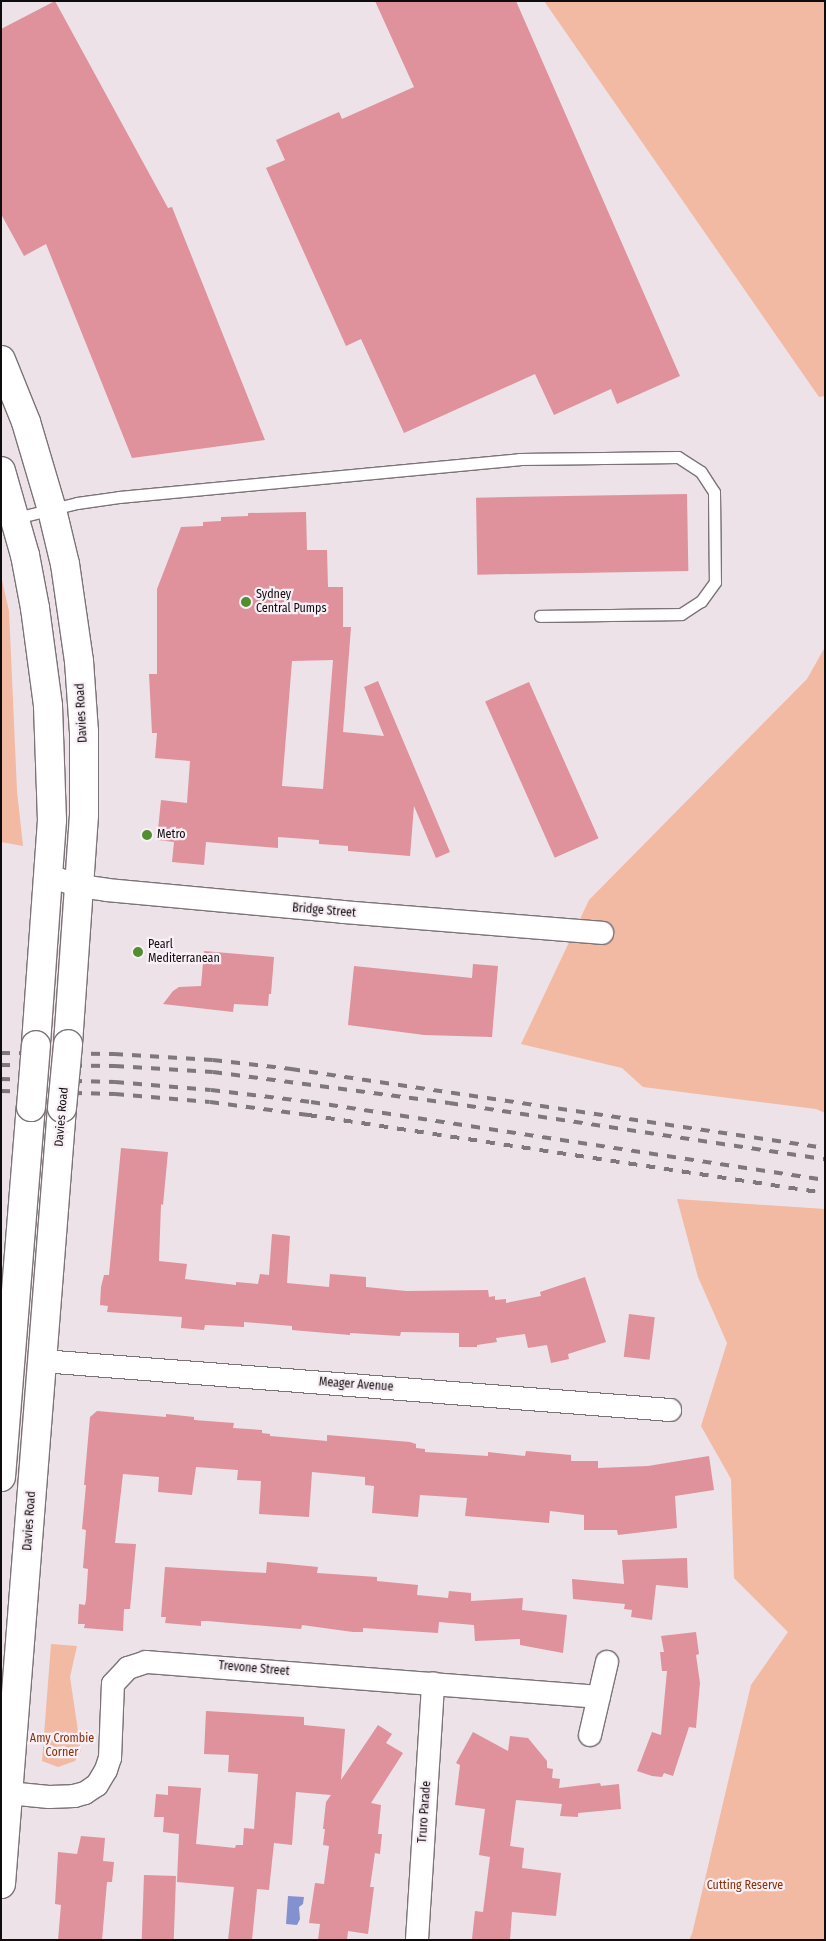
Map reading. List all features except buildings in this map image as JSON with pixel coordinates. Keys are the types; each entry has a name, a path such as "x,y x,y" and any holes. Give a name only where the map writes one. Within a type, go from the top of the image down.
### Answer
{"highway":[{"name":"Davies Road","path":"1,360 26,422 52,510 64,564 79,661 84,761 80,886 1,1884"},
{"path":"1,470 16,518 35,608 48,706 52,782 49,876 1,1477"},
{"path":"7,1401 42,1361"}],"street":[{"name":"Bridge Street","path":"49,876 80,886 343,912 602,933"},
{"name":"Meager Avenue","path":"42,1361 670,1410"},
{"name":"Trevone Street","path":"8,1793 68,1796 85,1793 97,1785 106,1770 110,1758 113,1684 128,1668 136,1664 162,1662 599,1697"},
{"path":"590,1735 607,1662"},
{"name":"Truro Parade","path":"417,1940 433,1684"}],"lane":[{"path":"16,518 77,502 119,497 519,459 678,457 701,472 714,492 715,582 701,601 681,614 540,616"}],"green space":[{"path":"544,1 825,1 825,396 819,397"},
{"path":"1,576 9,611 17,791 23,846 1,842"},
{"path":"825,647 825,1113 816,1109 643,1087 622,1068 521,1044 589,900 807,679"},
{"name":"Cutting Reserve","path":"677,1199 825,1209 825,1940 689,1940 751,1685 788,1632 734,1578 731,1479 701,1426 727,1343 698,1277"},
{"name":"Amy Crombie Corner","path":"51,1644 77,1646 70,1677 81,1751 75,1761 58,1767 42,1761"}],"water":[{"path":"288,1896 304,1897 303,1904 299,1907 300,1919 297,1925 286,1924"}],"railway":[{"path":"1,1053 114,1054 213,1060 291,1069 825,1148"},
{"path":"1,1065 115,1066 213,1072 449,1103 825,1159"},
{"path":"1,1079 115,1082 211,1090 311,1102 825,1180"},
{"path":"1,1091 115,1094 210,1102 825,1193"}],"place":[{"name":"Sydney Central Pumps","path":"246,602"},
{"name":"Metro","path":"147,835"},
{"name":"Pearl Mediterranean","path":"138,952"}]}
